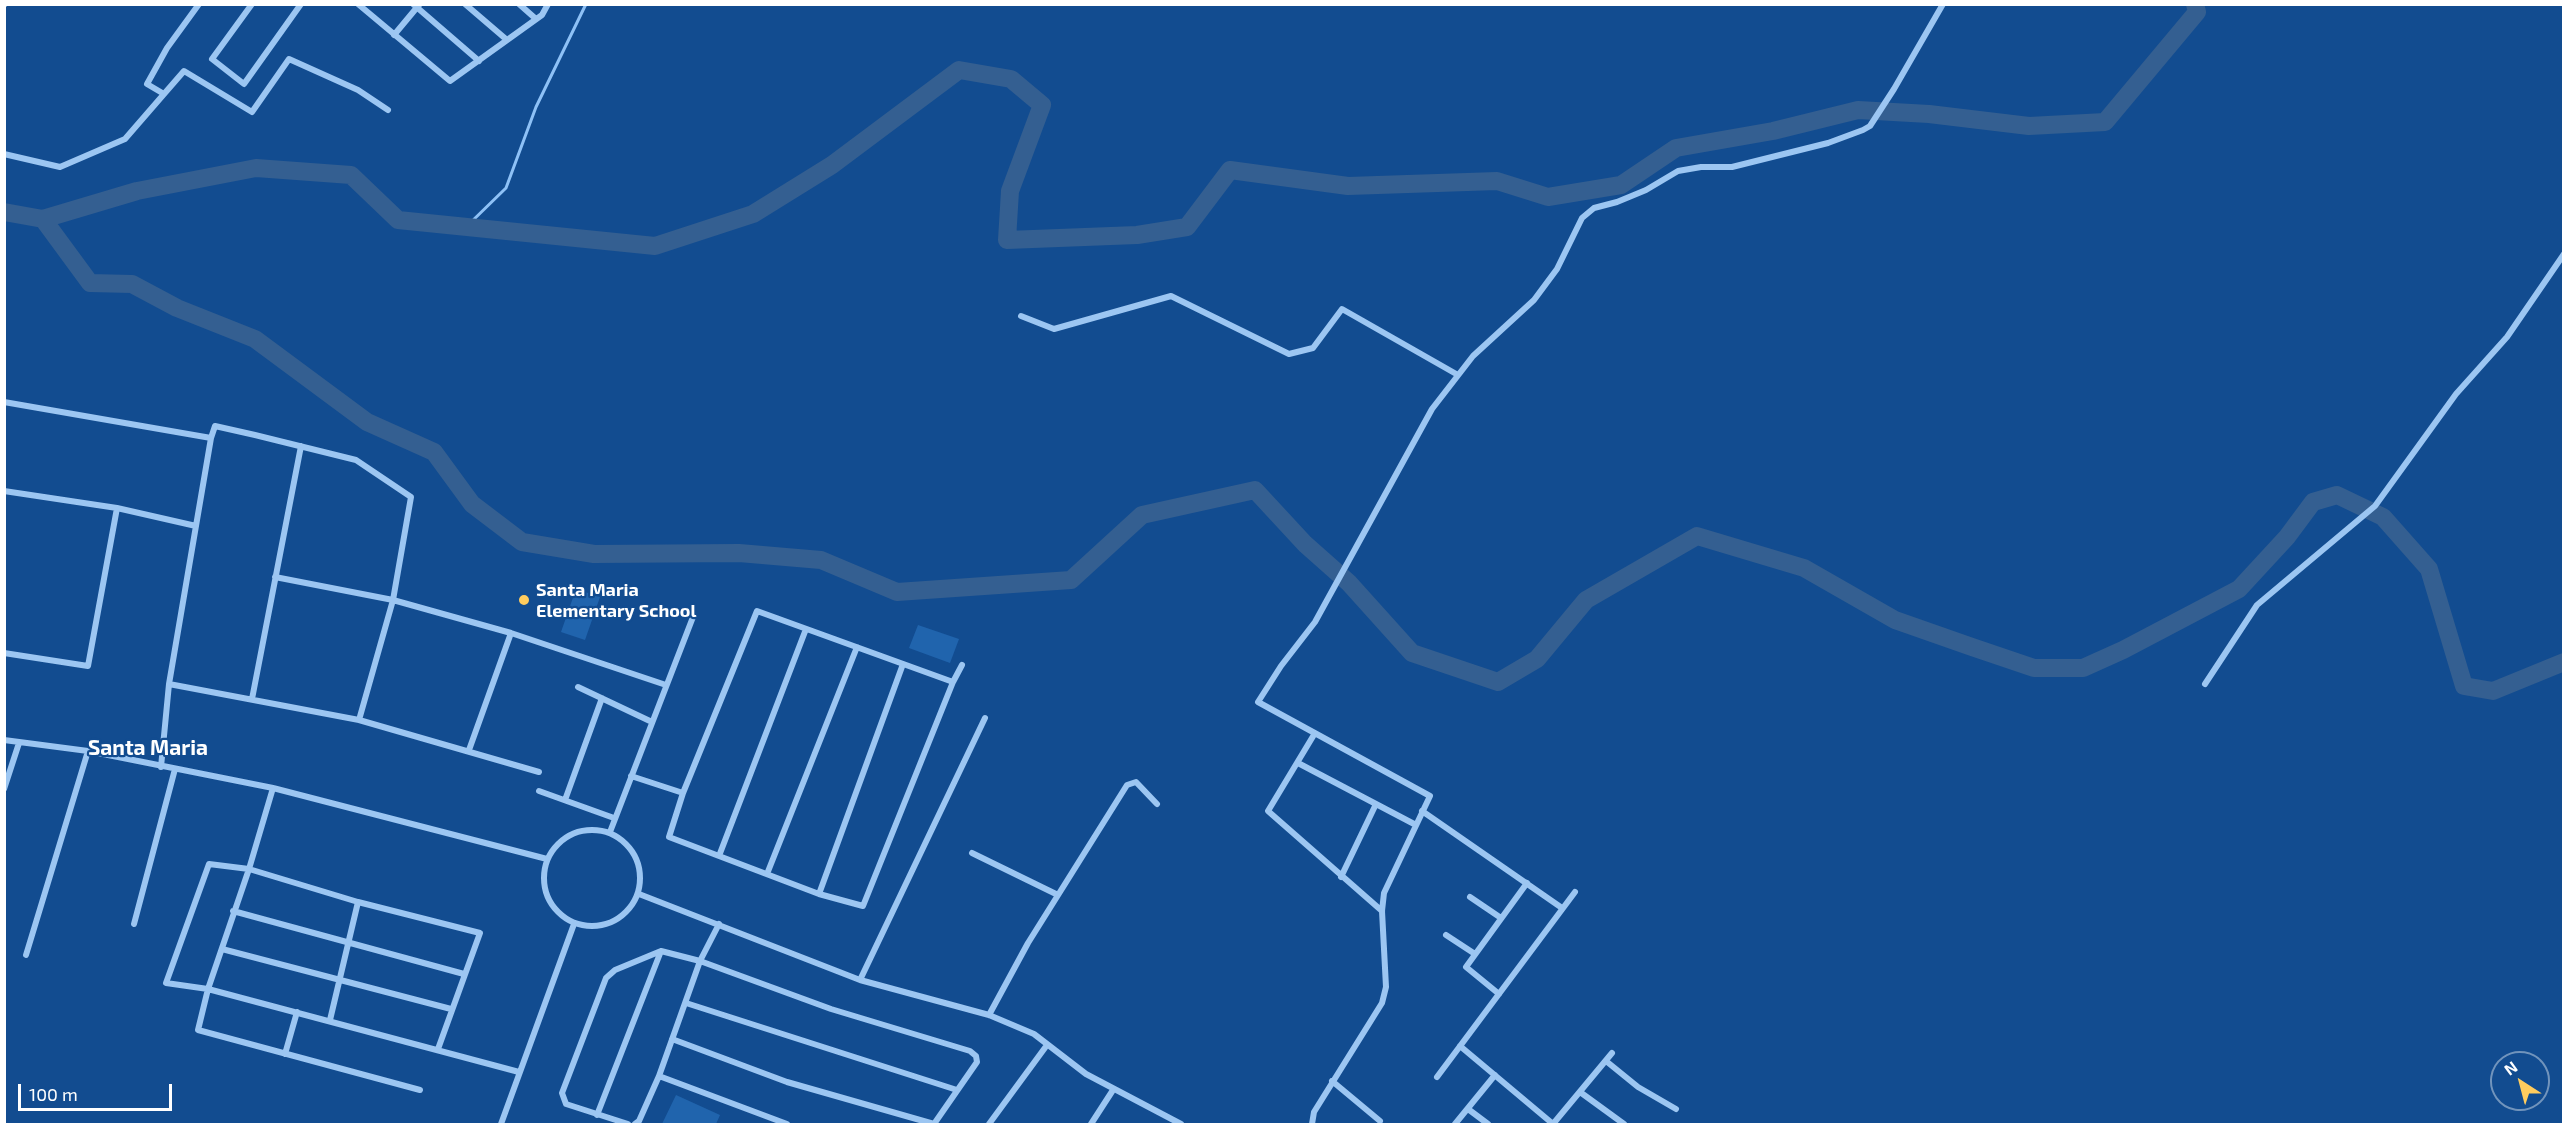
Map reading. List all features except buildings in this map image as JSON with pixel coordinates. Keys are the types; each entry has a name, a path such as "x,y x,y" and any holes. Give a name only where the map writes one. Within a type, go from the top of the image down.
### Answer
{"street":[{"path":"164,94 147,84 167,48 199,4"},
{"path":"252,4 212,59 244,84 301,4"},
{"path":"358,4 450,81 536,20 548,4"},
{"path":"465,4 507,40"},
{"path":"519,4 536,20"},
{"path":"1312,1125 1314,1112 1382,1003 1386,987 1382,911 1384,893 1430,796 1258,702 1281,666 1315,622 1432,409 1473,356 1534,300 1557,269 1582,218 1594,208 1617,202 1646,190 1678,171 1701,166 1732,167 1855,135 1870,126 1943,4"},
{"path":"394,35 416,6 479,61"},
{"path":"4,154 60,167 125,139 184,71 252,112 290,59 358,90 388,110"},
{"path":"2205,684 2257,605 2375,506 2456,394 2507,337 2564,254"},
{"path":"1021,316 1054,329 1171,296 1289,354 1314,348 1341,309 1458,375"},
{"path":"4,402 211,438"},
{"path":"161,767 169,684 214,426 356,460 411,497 393,600 359,720"},
{"path":"252,699 300,446"},
{"path":"4,491 117,508 196,526"},
{"path":"4,653 88,666 117,508"},
{"path":"275,577 393,600 511,633 666,685"},
{"path":"953,682 757,611 683,793 669,837 819,894 863,906 953,682 962,665"},
{"path":"610,832 693,617"},
{"path":"719,856 806,629"},
{"path":"469,750 511,633"},
{"path":"767,874 857,647"},
{"path":"819,894 903,664"},
{"path":"169,684 359,720 539,772"},
{"path":"578,687 652,722"},
{"path":"565,800 602,698"},
{"path":"860,980 985,718"},
{"path":"1315,733 1268,812 1341,878 1382,911"},
{"path":"4,740 88,751 273,788 547,859"},
{"path":"4,789 19,743"},
{"path":"26,955 88,751"},
{"path":"1298,763 1416,825"},
{"path":"134,924 175,769"},
{"path":"631,776 683,793"},
{"path":"989,1015 1028,943 1127,785 1136,782 1157,804"},
{"path":"273,788 249,869 208,989 198,1030 420,1090"},
{"path":"539,791 614,818"},
{"path":"1341,878 1376,804"},
{"path":"1422,811 1562,908"},
{"path":"589,829 610,832 625,842 637,857 641,876 639,894 629,909 617,920 603,926 574,924 550,904 544,890 543,877 547,859 555,846 569,835 589,829"},
{"path":"972,853 1058,895"},
{"path":"438,1049 480,933 358,902 249,869 209,864 166,983 208,989 519,1072"},
{"path":"1499,994 1466,968 1527,883"},
{"path":"1437,1077 1575,892"},
{"path":"639,894 860,980 989,1015 1034,1034 1086,1074 1181,1125"},
{"path":"1470,897 1501,918"},
{"path":"330,1020 358,902"},
{"path":"233,911 464,974"},
{"path":"501,1125 574,924"},
{"path":"635,1125 639,1122 658,1076 700,961 718,924"},
{"path":"1446,935 1475,954"},
{"path":"222,949 451,1009"},
{"path":"597,1115 661,951"},
{"path":"628,1125 567,1104 562,1093 606,978 615,970 661,951 700,961 831,1009 970,1051 976,1056 977,1062 934,1124 787,1082 672,1039"},
{"path":"686,1003 957,1090"},
{"path":"285,1054 297,1012"},
{"path":"989,1125 1047,1045"},
{"path":"1461,1046 1553,1125 1612,1053"},
{"path":"1606,1061 1638,1087 1676,1110"},
{"path":"1455,1125 1495,1075"},
{"path":"658,1076 787,1125"},
{"path":"1332,1081 1380,1121"},
{"path":"1091,1125 1113,1090"},
{"path":"1580,1092 1624,1125"},
{"path":"1468,1108 1488,1125"}],"shaded area":[{"path":"576,589 600,597 585,640 561,632"},
{"path":"918,625 959,639 950,663 909,648"},
{"path":"676,1095 720,1115 716,1124 662,1124"}],"waterway":[{"path":"466,227 506,188 536,107 586,4"},
{"path":"4,212 43,219 137,191 256,168 351,175 398,220 655,246 753,214 832,165 959,70 1011,79 1042,105 1010,191 1007,240 1137,235 1187,227 1230,170 1348,186 1497,181 1548,197 1621,185 1676,148 1773,131 1858,110 1929,114 2029,126 2105,122 2197,12 2195,4"},
{"path":"43,219 90,283 132,284 177,308 255,339 367,422 434,452 472,504 522,542 594,554 739,553 821,560 897,592 1071,580 1142,515 1255,490 1305,544 1349,583 1412,653 1498,682 1537,659 1586,600 1697,536 1804,568 1895,620 1972,647 2034,668 2083,668 2123,650 2239,589 2287,537 2313,502 2337,495 2383,517 2429,569 2464,686 2493,691 2564,662"}],"place":[{"name":"Santa Maria Elementary School","path":"524,600"}],"district":[{"name":"Santa Maria","path":"148,748"}]}
